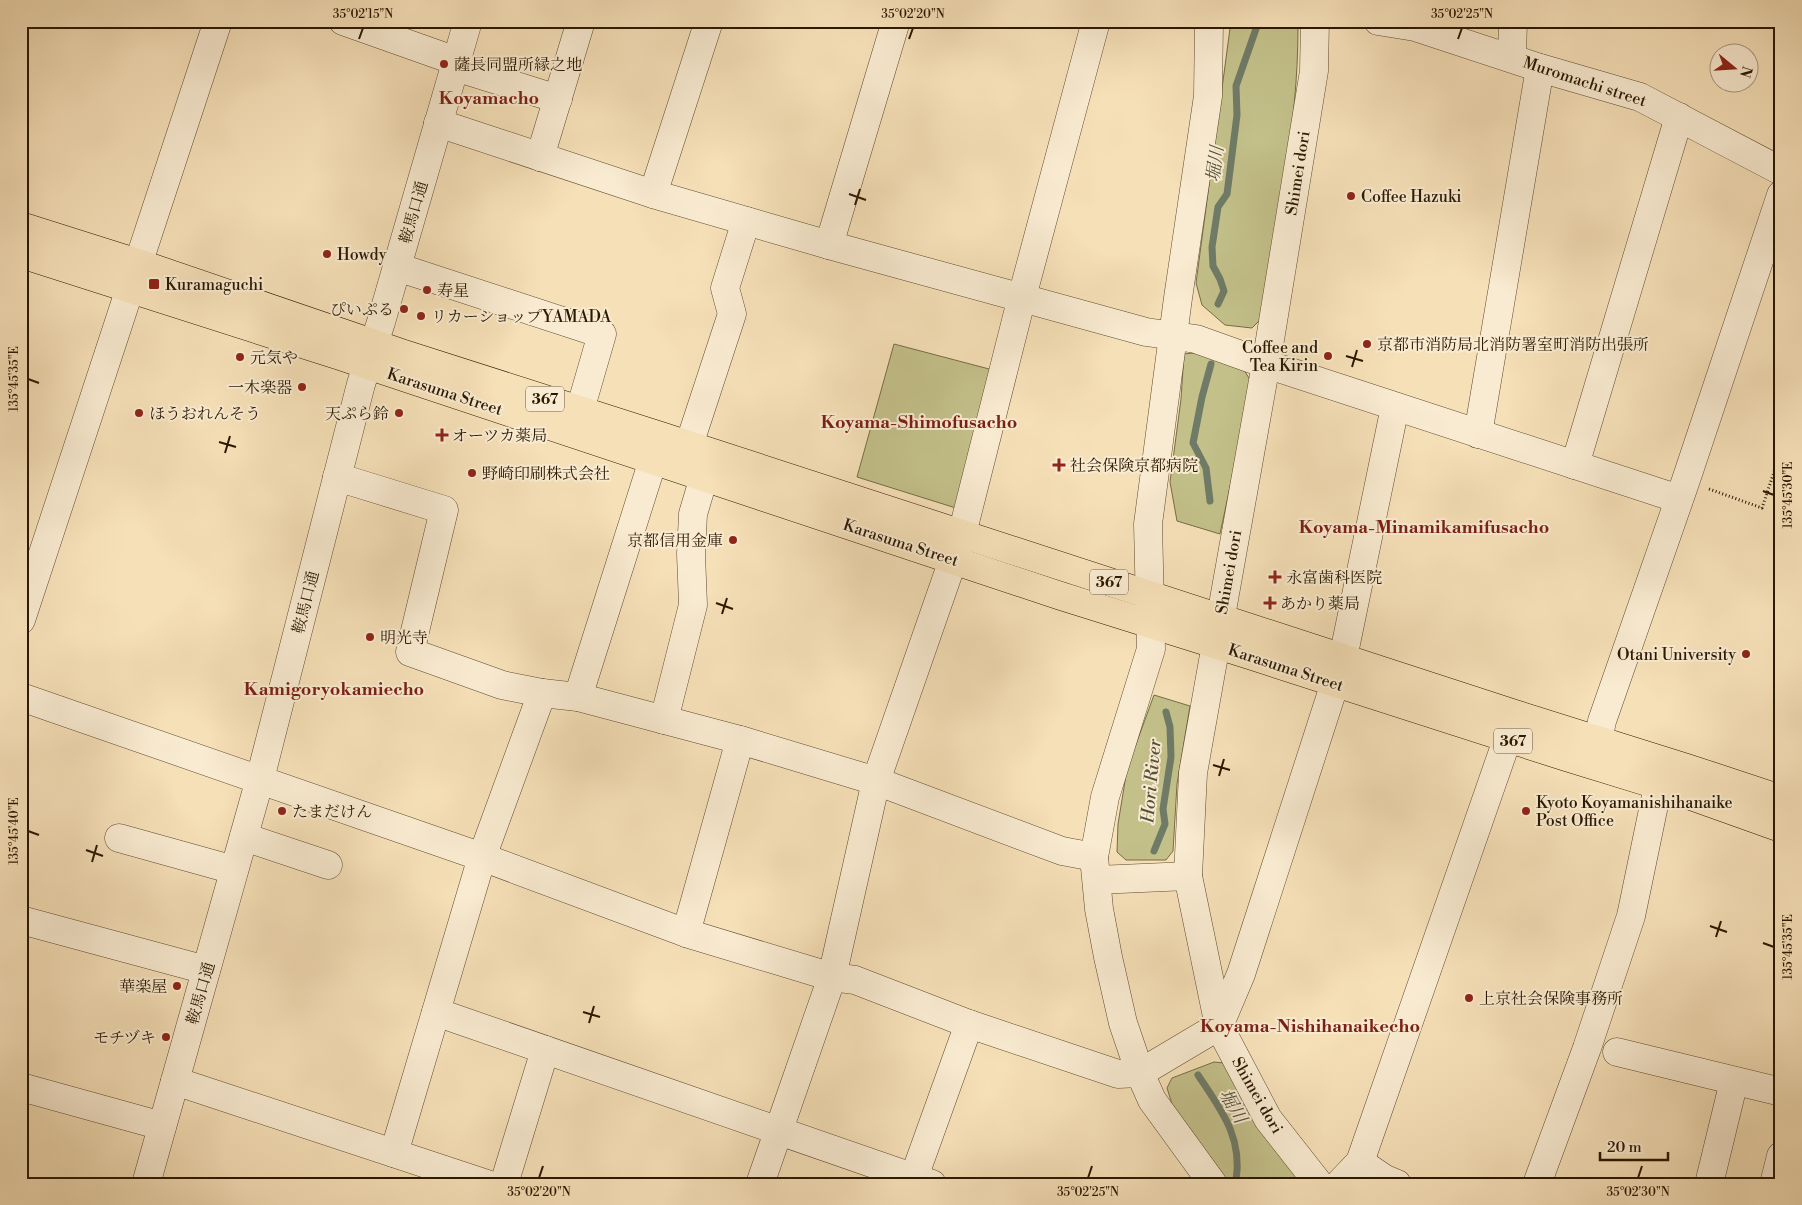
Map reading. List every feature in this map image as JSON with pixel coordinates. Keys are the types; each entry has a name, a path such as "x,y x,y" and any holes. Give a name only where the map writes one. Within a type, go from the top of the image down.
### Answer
{"highway":[{"name":"Karasuma Street","path":"21,226 138,264 370,355 657,448 689,445 958,547 1061,596 1216,644 1339,671 1663,774 1781,799"},
{"name":"Karasuma Street","path":"21,254 130,289 580,410 657,448 704,477 958,547 1149,595 1220,618 1339,671"},
{"name":"Karasuma Street","path":"1511,727 1598,740 1663,774 1781,828"}],"street":[{"path":"21,620 218,21"},
{"path":"343,21 456,64 558,99"},
{"name":"鞍馬口通","path":"146,1184 260,779 370,355 468,21"},
{"path":"540,157 582,21"},
{"path":"653,194 708,21"},
{"path":"829,245 896,21"},
{"path":"760,1184 832,977 876,780 958,547 1022,297 1096,21"},
{"path":"1209,21 1208,96 1148,524 1151,649 1105,797 1096,869 1099,909 1123,1023 1140,1073 1152,1100 1213,1184"},
{"name":"Shimei dori","path":"1314,21 1314,71 1266,364 1193,773 1188,876 1219,1026 1268,1119 1319,1184"},
{"name":"Muromachi street","path":"1378,21 1415,27 1512,57 1540,68 1640,97 1781,171"},
{"path":"1512,57 1513,21"},
{"path":"1478,434 1540,68"},
{"path":"1575,465 1679,117"},
{"path":"438,123 653,194 829,245 1146,332 1196,338 1266,364 1575,465 1682,490"},
{"path":"1598,740 1602,721 1781,196"},
{"path":"689,445 732,314 725,288 746,221"},
{"path":"397,267 602,334 580,410"},
{"path":"21,697 482,856 686,933 832,977 855,980 969,1024 1118,1074 1140,1073 1219,1026 1241,974 1339,671 1395,407"},
{"path":"578,697 657,448"},
{"path":"337,477 444,510 410,652 502,685 542,693 578,697 740,740 876,780 1062,851 1096,869 1188,876"},
{"path":"664,720 693,605 691,554 693,514 704,477"},
{"path":"394,1153 482,856 542,693"},
{"path":"1397,1184 1385,1179 1350,1176 1511,727"},
{"path":"686,933 740,740"},
{"path":"1537,1184 1587,1048 1630,916 1663,774"},
{"path":"244,837 328,865"},
{"path":"119,838 234,870"},
{"path":"21,920 206,970"},
{"path":"436,1012 923,1180 969,1024"},
{"path":"504,1184 545,1050"},
{"path":"1617,1052 1781,1092"},
{"path":"175,1081 487,1184"},
{"path":"1709,1184 1734,1081"},
{"path":"21,1087 162,1126"},
{"path":"1774,1184 1781,1156"}],"path":[{"path":"1682,490 1762,508 1781,450"}],"shaded area":[{"path":"1231,21 1297,23 1298,28 1294,101 1286,173 1262,318 1252,328 1225,325 1202,305 1196,283"},
{"path":"894,344 993,370 959,509 857,477"},
{"path":"1203,352 1241,365 1252,383 1220,534 1177,521 1170,482 1181,399 1184,354"},
{"path":"1154,695 1190,706 1177,784 1173,851 1166,860 1126,860 1117,852 1118,824 1127,769"},
{"path":"1214,1062 1224,1063 1304,1184 1230,1184 1172,1104 1167,1088 1172,1078"}],"waterway":[{"name":"堀川","path":"1218,304 1224,291 1213,266 1212,247 1218,207 1227,194 1237,115 1236,86 1257,26"},
{"name":"Hori River","path":"1210,501 1206,468 1193,443 1211,364"},
{"name":"Hori River","path":"1154,851 1165,824 1163,809 1171,757 1170,727 1166,712"},
{"name":"堀川","path":"1198,1075 1222,1112 1233,1137 1237,1165 1236,1181 1239,1184"}],"place":[{"name":"薩長同盟所縁之地","path":"444,64"},
{"name":"Coffee Hazuki","path":"1351,196"},
{"name":"Howdy","path":"327,254"},
{"name":"Kuramaguchi","path":"154,284"},
{"name":"寿星","path":"427,290"},
{"name":"ぴいぷる","path":"404,309"},
{"name":"リカーショップYAMADA","path":"421,316"},
{"name":"京都市消防局北消防署室町消防出張所","path":"1367,344"},
{"name":"Coffee and Tea Kirin","path":"1328,356"},
{"name":"元気や","path":"240,357"},
{"name":"一木楽器","path":"302,387"},
{"name":"ほうおれんそう","path":"139,413"},
{"name":"天ぷら鈴","path":"399,413"},
{"name":"オーツカ薬局","path":"442,435"},
{"name":"社会保険京都病院","path":"1059,465"},
{"name":"野崎印刷株式会社","path":"472,473"},
{"name":"京都信用金庫","path":"733,540"},
{"name":"永富歯科医院","path":"1275,577"},
{"name":"あかり薬局","path":"1270,603"},
{"name":"明光寺","path":"370,637"},
{"name":"Otani University","path":"1746,654"},
{"name":"たまだけん","path":"282,811"},
{"name":"Kyoto Koyamanishihanaike Post Office","path":"1526,811"},
{"name":"華楽屋","path":"177,986"},
{"name":"上京社会保険事務所","path":"1469,998"},
{"name":"モチヅキ","path":"166,1037"}],"district":[{"name":"Koyamacho","path":"489,98"},
{"name":"Koyama-Shimofusacho","path":"919,422"},
{"name":"Koyama-Minamikamifusacho","path":"1424,527"},
{"name":"Kamigoryokamiecho","path":"334,689"},
{"name":"Koyama-Nishihanaikecho","path":"1310,1026"}]}
